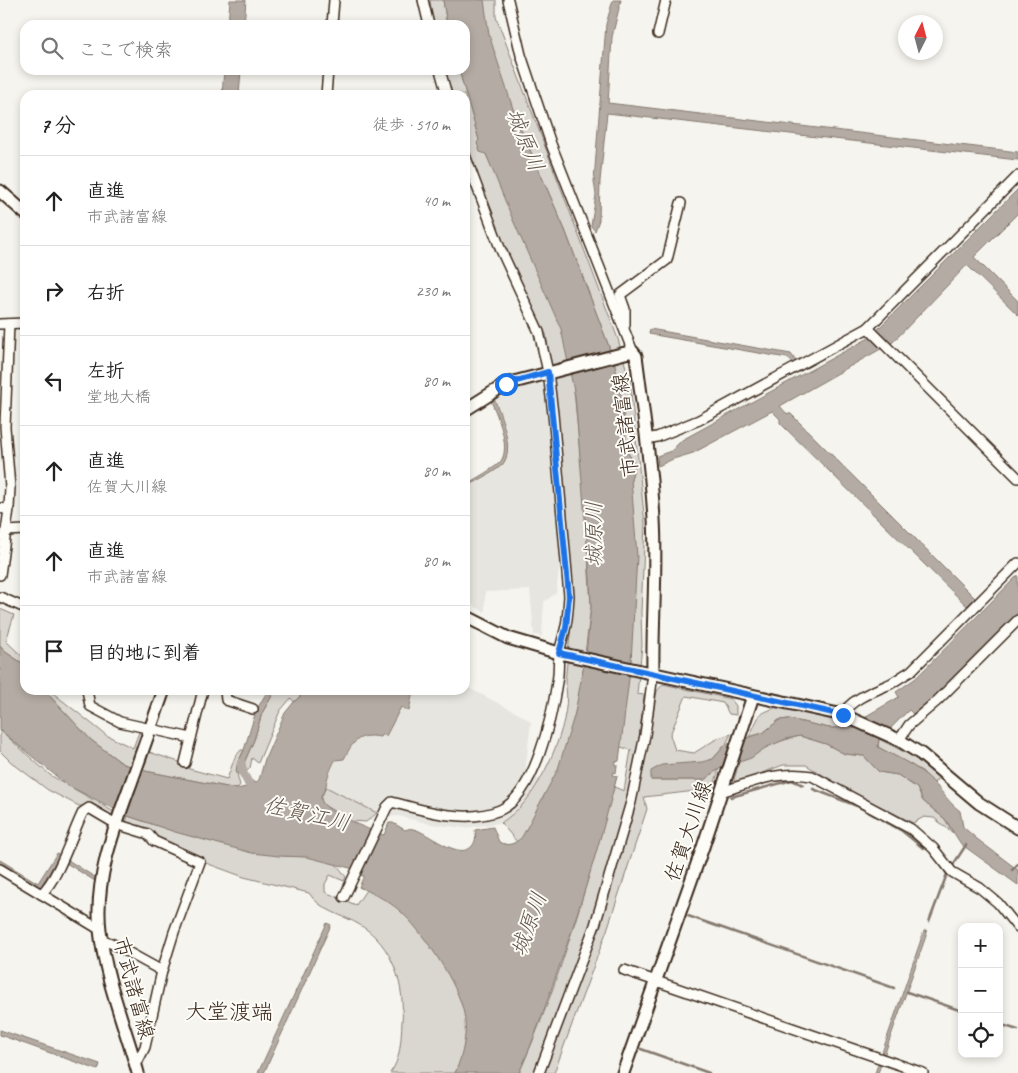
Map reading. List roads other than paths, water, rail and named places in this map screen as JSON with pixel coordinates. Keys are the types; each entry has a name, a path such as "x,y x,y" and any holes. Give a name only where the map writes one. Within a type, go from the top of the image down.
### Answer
{"main road":[{"path":"0,192 20,209"},
{"name":"市武諸富線","path":"470,407 506,384 631,352 636,356 654,517 656,565 652,621 653,674"},
{"path":"470,619 508,638 559,653 847,717 894,738 921,754 979,803 1018,828"},
{"path":"150,729 162,695"},
{"name":"佐賀大川線","path":"623,1073 703,847 753,696"},
{"name":"市武諸富線","path":"137,1069 107,970 100,934 101,882 116,824 150,729"}],"street":[{"path":"332,20 334,0"},
{"path":"424,0 428,20"},
{"path":"508,0 520,55 551,144 625,330 631,352"},
{"path":"658,34 666,0"},
{"path":"326,90 328,75"},
{"path":"441,75 446,90"},
{"path":"344,897 387,807 392,802 431,812 469,816 494,812 513,801 533,773 558,681 559,653 566,628 569,596 548,372 539,332 500,248 470,168"},
{"path":"646,439 658,437 699,420 869,330 1018,176"},
{"path":"625,330 625,309 620,295 667,260 680,203"},
{"path":"0,575 10,486 5,427 4,324 20,323"},
{"path":"869,330 1018,478"},
{"path":"6,531 20,530"},
{"path":"847,717 845,709 871,692 892,683 911,671 1018,564"},
{"path":"0,597 20,606"},
{"path":"894,738 936,702 1018,620"},
{"path":"539,1073 595,924 631,802 645,736 653,674"},
{"path":"88,695 90,706 120,722 191,738"},
{"path":"185,763 202,695"},
{"path":"226,695 226,700 229,702 253,709"},
{"path":"722,788 775,775 795,773 812,776 911,829 933,848 952,872 980,888 998,903 1018,928"},
{"path":"41,894 63,859 74,831 86,809 92,809 116,824 148,834 154,841 200,862 174,932 162,971 145,1047 137,1069"},
{"path":"0,869 41,894 113,944 162,971"},
{"path":"624,970 923,1073"}],"water":[{"path":"230,0 246,0 244,20 228,20"},
{"name":"城原川","path":"443,0 484,0 489,35 516,118 565,230 614,360 621,396 627,452 634,462 631,479 637,556 631,662 619,761 615,762 615,765 617,765 616,773 614,772 613,775 617,776 597,851 574,924 530,1048 519,1073 455,1073 463,1048 465,1023 462,1006 452,982 436,955 408,918 390,903 359,887 364,876 360,875 368,852 377,833 384,835 389,823 393,823 405,830 419,831 443,844 460,850 467,850 473,845 476,838 475,830 493,827 499,842 505,844 514,843 522,837 558,769 575,713 586,653 591,606 575,396 561,329 486,154 480,152 477,143 479,140 470,108 470,90 465,90 460,75 470,75 470,20 446,20"},
{"path":"613,0 621,0 612,37 608,103 1018,152 1018,160 607,113 600,181 599,220 595,231 591,226 596,195 594,181 606,24"},
{"path":"224,75 241,75 239,90 222,90"},
{"path":"1018,189 1018,213 974,257 1018,301 1018,315 967,265 893,342 780,406 786,413 791,414 975,598 967,606 780,423 780,419 772,411 693,453 658,466 657,456 671,451 682,440 869,338"},
{"path":"650,329 791,354 797,363 794,365 787,358 649,334"},
{"path":"494,398 500,413 506,432 508,450 502,465 470,485 470,482 499,464 504,455 504,439 491,401"},
{"path":"1018,575 1018,613 935,697 913,714 909,710 879,739 878,747 912,765 927,776 960,811 963,827 1018,870 1018,885 961,844 945,819 923,801 917,788 898,775 879,772 864,756 845,754 826,744 800,736 786,739 765,748 751,758 719,769 704,780 651,780 651,771 662,765 702,762 713,759 726,744 763,733 779,720 789,719 829,728 855,728 868,715 899,697 896,692 916,678"},
{"name":"佐賀江川","path":"0,646 20,662 20,695 49,695 91,740 123,764 145,771 237,789 246,787 245,783 251,780 255,783 259,780 265,759 285,713 302,695 412,695 409,711 401,707 386,736 382,734 380,737 362,737 350,747 344,759 335,760 321,796 322,802 334,812 373,831 354,869 307,857 252,853 175,832 128,816 67,785 0,730"},
{"path":"265,695 272,695 262,713 254,740 244,763 246,772 240,775 236,772 237,765 244,750 256,711"},
{"path":"57,853 96,878 95,881 58,858 40,888 0,864 0,860 38,883"},
{"path":"327,923 331,925 264,1073 258,1073"},
{"path":"926,930 927,933 878,1073 875,1073 924,931"},
{"path":"0,1030 100,1064 98,1070 0,1035"}],"waterway":[{"path":"241,763 243,773 253,792"},
{"path":"731,797 792,780 803,785"},
{"path":"813,789 857,806 902,831 923,848"},
{"path":"953,865 966,845"},
{"path":"929,922 947,874 932,855"},
{"path":"1012,870 1018,864"},
{"path":"688,916 894,988"},
{"path":"907,992 958,1010"},
{"path":"1003,1025 1018,1030"},
{"path":"641,1049 709,1073"}],"district":[{"name":"大堂渡端","path":"229,1012"}]}
